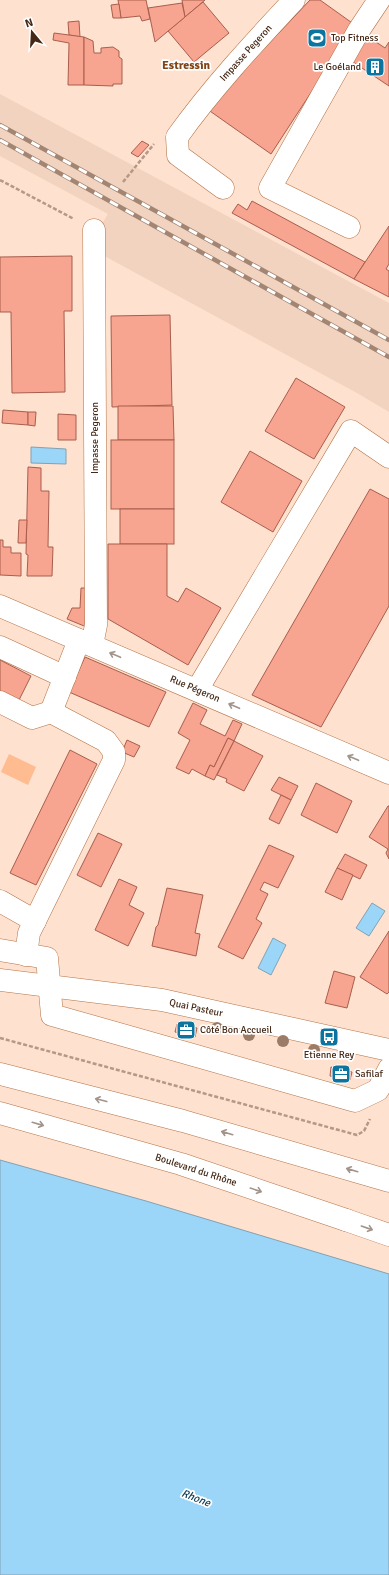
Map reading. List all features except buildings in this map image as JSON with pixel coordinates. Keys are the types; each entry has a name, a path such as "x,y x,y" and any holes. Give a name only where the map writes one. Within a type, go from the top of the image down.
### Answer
{"main road":[{"name":"Impasse Pegeron","path":"224,188 178,155 177,137 199,106 294,0"},
{"path":"349,227 270,188 359,30 379,0"},
{"name":"Impasse Pegeron","path":"51,712 65,677 96,625 94,230"},
{"path":"197,690 351,431 389,457"},
{"name":"Rue Pégeron","path":"0,606 389,774"},
{"path":"0,647 65,677"},
{"path":"0,702 32,718 51,712 106,740 114,752 114,760 34,921 29,933 26,954"},
{"path":"0,902 34,921"},
{"path":"0,950 47,958 52,1015 355,1101 378,1090 389,1069"},
{"name":"Quai Pasteur","path":"0,980 162,1000 389,1050"},
{"path":"0,1074 183,1121 389,1181"},
{"name":"Boulevard du Rhône","path":"0,1114 181,1164 389,1235"}],"path":[{"path":"0,180 94,230"},
{"path":"0,1038 357,1135 364,1131 373,1113"}],"shaded area":[{"path":"0,94 389,303 389,412 357,393 97,252 100,227 108,214 0,156"},
{"path":"9,754 36,767 28,785 1,772"}],"water":[{"path":"31,447 66,449 66,464 31,463"},
{"path":"372,903 385,911 369,936 356,928"},
{"path":"273,938 286,945 271,975 258,968"},
{"name":"Rhone","path":"0,1160 146,1201 389,1274 389,1575 0,1575"}],"railway":[{"path":"0,125 389,340"},
{"path":"0,140 389,357"}],"place":[{"name":"Top Fitness","path":"317,38"},
{"name":"Le Goéland","path":"375,67"},
{"name":"Côté Bon Accueil","path":"186,1030"},
{"name":"Etienne Rey","path":"329,1037"},
{"name":"Safilaf","path":"341,1074"}],"district":[{"name":"Estressin","path":"186,65"}]}
